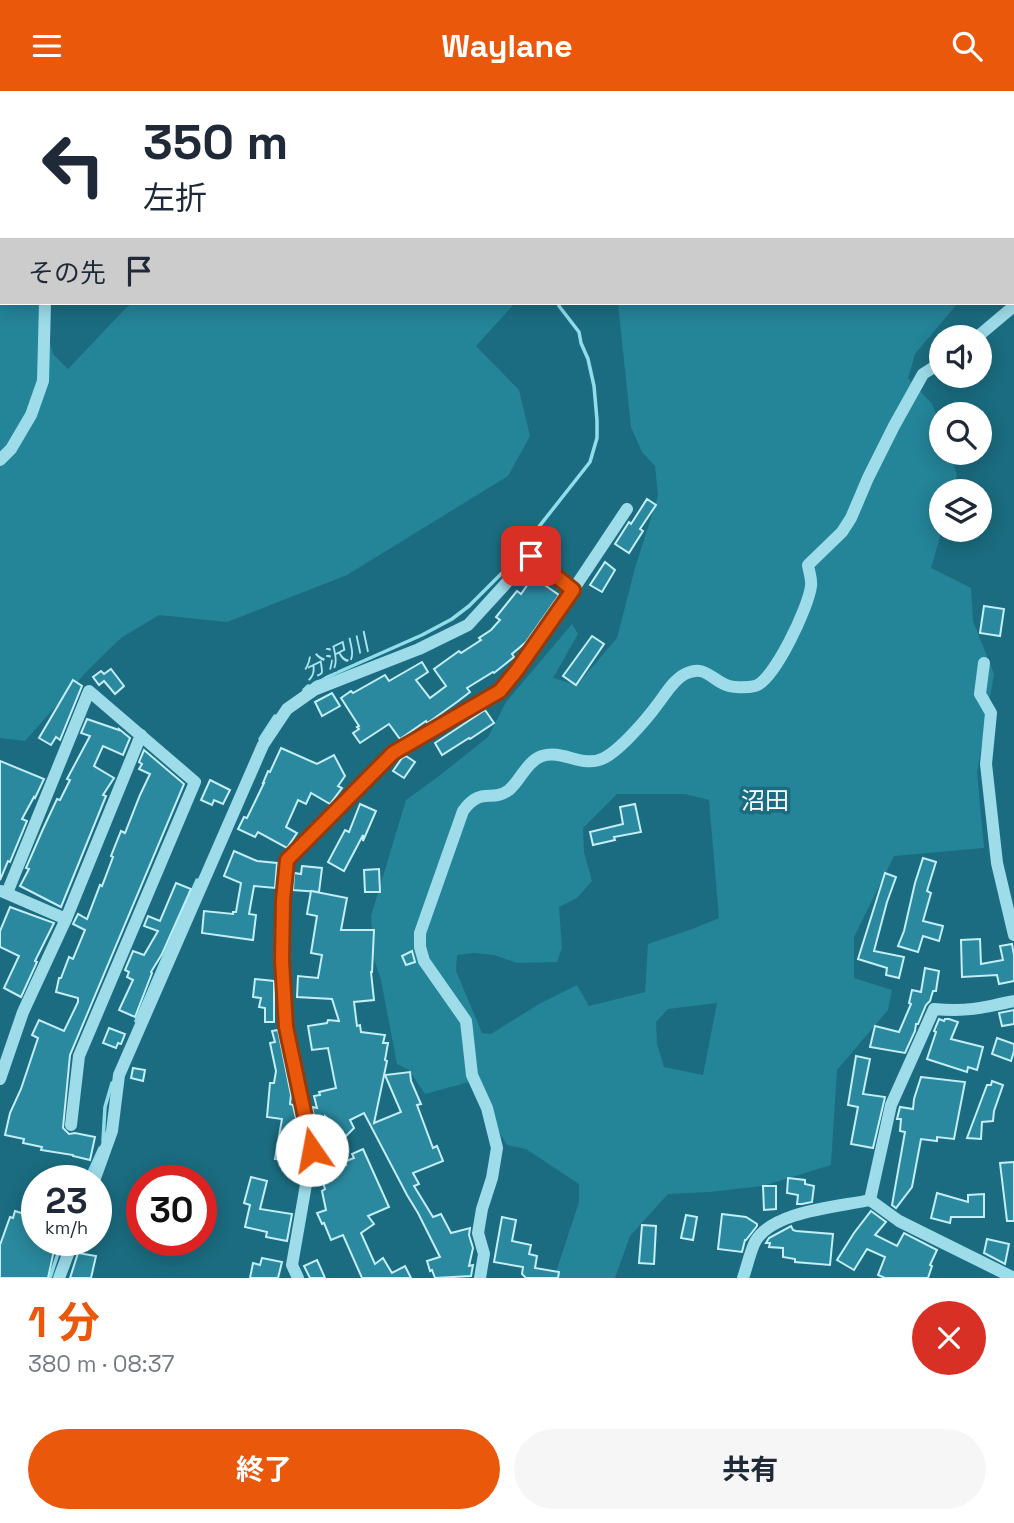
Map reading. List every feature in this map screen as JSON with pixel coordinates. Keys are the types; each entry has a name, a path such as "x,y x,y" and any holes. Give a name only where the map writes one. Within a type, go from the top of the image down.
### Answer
{"street":[{"path":"0,460 11,449 31,415 43,381 45,305"},
{"path":"991,325 1014,306"},
{"path":"480,1278 484,1254 478,1233 497,1148 487,1108 472,1075 466,1021 424,961 420,947 420,933 463,811 470,801 481,795 500,795 510,789 540,756 556,755 583,762 604,758 615,751 676,681 687,673 709,673 725,685 738,687 757,685 767,678 790,641 806,606 812,584 808,565 842,532 851,518 867,478 894,426 923,374 929,370"},
{"path":"298,1278 292,1265 312,1150 286,1027 282,961 287,860 393,753 500,691 627,509"},
{"path":"100,1165 112,1131 120,1075 262,745 287,709 314,690 419,649 468,625 531,556 573,590"},
{"path":"984,663 980,694 991,713 986,764 996,863 1014,935"},
{"path":"66,919 3,892 89,691 195,782 79,1056 71,1125"},
{"path":"0,1079 23,1012 66,919 141,735"},
{"path":"870,1200 891,1105 934,1009 978,1010 1014,1001"},
{"path":"743,1278 755,1242 765,1229 797,1213 870,1200 899,1221 1014,1278"},
{"path":"60,1278 68,1256"}],"shaded area":[{"path":"0,305 40,305 53,354 68,369 130,305 513,305 476,346 519,390 530,436 508,476 347,575 227,622 159,615 121,638 89,669 25,741 0,738"},
{"path":"618,305 956,305 939,325 929,325 929,337 915,354 908,378 930,402 929,465 954,465 957,475 956,479 929,479 929,542 939,542 931,568 971,588 973,621 994,674 977,772 984,848 894,856 854,937 854,978 892,990 888,1010 837,1070 831,1165 763,1186 668,1194 630,1236 615,1278 554,1278 579,1202 579,1184 526,1149 507,1145 469,1082 425,1094 409,1070 397,1064 381,980 374,959 371,916 406,800 488,737 506,702 572,624 578,634 553,678 577,685 617,638 635,568 658,496 655,466 642,452 631,427","holes":["617,794 685,794 709,800 719,918 648,944 645,992 589,1006 577,985 539,1004 491,1034 482,1033 456,971 457,955 494,955 517,963 557,962 562,948 559,907 577,898 592,881 584,852 583,828","717,1003 703,1075 664,1067 657,1044 656,1022 668,1009"]}],"building":[{"path":"647,499 656,505 640,529 643,531 629,553 615,544"},
{"path":"605,562 615,570 602,592 590,585"},
{"path":"533,577 559,595 526,642 512,654 514,657 494,673 467,688 470,692 457,702 400,739 389,724 360,743 353,733 359,726 341,698 385,675 389,681 422,662 428,672 416,680 430,698 446,686 434,669 459,651 461,653 481,640 479,638 500,620 496,617 517,591 521,594"},
{"path":"984,606 1004,609 1000,636 980,633"},
{"path":"592,636 604,644 576,685 563,676"},
{"path":"111,669 124,686 115,694 104,681 99,685 93,677 101,671 104,674"},
{"path":"73,680 82,686 60,740 56,737 51,745 39,738"},
{"path":"332,693 340,706 322,716 315,702"},
{"path":"485,710 494,723 442,755 435,743"},
{"path":"87,719 119,729 130,738 123,755 103,746 94,766 114,778 103,795 106,796 61,907 20,886 57,799 60,800 70,780 67,779 90,736 81,733"},
{"path":"281,748 317,764 334,755 345,776 338,786 342,788 330,804 311,793 306,804 298,800 286,827 297,833 287,848 258,832 255,837 238,829 244,817 247,818"},
{"path":"144,750 184,784 70,1055 63,1128 69,1134 95,1137 90,1160 41,1150 42,1147 23,1143 24,1139 5,1135 10,1113 38,1038 32,1035 39,1020 64,1031 78,1002 78,998 56,992 59,978 69,957 73,959 85,930 73,924 78,914 87,919 121,831 125,833 150,774 139,769"},
{"path":"406,756 415,762 404,778 393,771"},
{"path":"0,761 44,779 22,819 27,821 0,880"},
{"path":"210,780 230,790 223,804 214,800 212,805 201,800"},
{"path":"360,804 376,811 363,841 363,835 344,871 328,862 345,830 349,832"},
{"path":"635,804 641,832 614,837 615,840 593,845 590,832 623,824 620,807"},
{"path":"234,851 257,861 277,863 275,888 254,886 249,914 256,915 253,940 202,933 204,911 236,912 241,883 224,876"},
{"path":"923,858 936,862 927,891 931,893 923,921 943,926 939,941 923,936 918,952 898,946"},
{"path":"302,866 322,868 319,892 293,890 294,873 301,874"},
{"path":"379,869 380,892 365,892 364,870"},
{"path":"885,873 896,877 874,951 904,957 899,978 886,975 887,968 858,959"},
{"path":"176,883 191,889 151,972 135,1017 119,1010 133,980 127,977 129,972 125,970 133,951 144,955 158,931 144,926 148,916 160,921"},
{"path":"311,891 347,898 341,930 374,930 371,972 374,1000 354,1002 357,1026 360,1025 361,1032 385,1035 383,1043 388,1043 387,1061 374,1123 401,1112 385,1075 410,1072 421,1104 417,1105 433,1148 437,1146 443,1161 413,1173 419,1184 414,1186 433,1217 441,1214 451,1233 470,1228 473,1248 469,1266 473,1265 471,1276 435,1278 432,1270 430,1271 427,1261 440,1257 364,1113 350,1120 354,1128 346,1136 325,1116 321,1141 319,1140 312,1107 317,1108 314,1096 336,1088 328,1048 312,1050 308,1026 327,1023 328,1020 339,1021 332,999 297,997 298,976 318,978 322,955 311,953 317,916 307,914"},
{"path":"10,907 54,923 21,997 4,988 19,956 0,947 0,931"},
{"path":"980,939 981,964 1003,960 1000,946 1012,944 1014,981 999,984 997,975 962,977 961,940"},
{"path":"412,951 415,962 406,965 402,956"},
{"path":"925,968 939,971 936,991 933,991 916,1024 905,1053 870,1047 875,1026 899,1032 911,1004 912,990 921,992"},
{"path":"255,979 274,981 274,1022 265,1022 265,1008 259,1007 261,998 253,997"},
{"path":"1014,1010 1014,1024 1002,1026 999,1013"},
{"path":"939,1019 958,1022 951,1039 983,1047 977,1070 968,1067 967,1072 927,1059"},
{"path":"109,1028 125,1034 116,1048 103,1043"},
{"path":"278,1030 291,1095 290,1104 293,1105 300,1137 297,1137 293,1162 275,1159 282,1119 267,1117 270,1083 274,1083 276,1071 270,1043 275,1042 272,1031"},
{"path":"997,1038 1014,1044 1011,1061 992,1054"},
{"path":"856,1056 870,1059 863,1094 885,1097 873,1148 851,1144 858,1107 848,1105"},
{"path":"133,1068 145,1070 143,1081 131,1078"},
{"path":"921,1077 965,1082 954,1139 921,1139 912,1187 896,1208 892,1205 905,1132 900,1131 901,1119 897,1119 900,1107 913,1109"},
{"path":"992,1081 1003,1085 993,1121 982,1122 981,1139 967,1138 987,1085 991,1085"},
{"path":"363,1149 389,1207 368,1216 374,1224 361,1233 375,1264 383,1258 392,1273 405,1266 411,1278 362,1278 343,1235 331,1240 317,1213 326,1210 322,1191 325,1189 320,1172 346,1165 344,1162 354,1158 352,1154"},
{"path":"1014,1162 1014,1221 1007,1221 1000,1163"},
{"path":"251,1177 267,1181 260,1209 292,1214 287,1241 266,1237 267,1232 245,1227 250,1205 244,1203"},
{"path":"788,1178 805,1180 805,1184 814,1186 812,1202 797,1204 798,1195 787,1193"},
{"path":"763,1186 776,1186 776,1209 764,1210"},
{"path":"937,1193 968,1202 968,1195 984,1194 984,1217 951,1217 950,1223 931,1218"},
{"path":"15,1211 21,1213 21,1256 53,1256 48,1278 0,1278 0,1245 10,1217 13,1218"},
{"path":"871,1211 886,1222 875,1235 897,1246 904,1233 937,1250 928,1278 885,1278 878,1275 885,1257 867,1249 854,1270 837,1260"},
{"path":"722,1214 746,1217 757,1224 745,1240 742,1252 718,1249"},
{"path":"686,1215 697,1217 693,1240 681,1238"},
{"path":"502,1217 516,1220 512,1241 531,1245 529,1254 537,1256 535,1268 559,1272 558,1278 526,1278 522,1274 523,1267 494,1262"},
{"path":"642,1225 656,1226 654,1264 639,1263"},
{"path":"791,1226 796,1231 833,1234 830,1265 795,1262 795,1259 783,1257 783,1248 769,1247 770,1243 766,1243 769,1238"},
{"path":"987,1239 1009,1244 1005,1264 984,1253"},
{"path":"77,1256 96,1256 91,1278 70,1278"},
{"path":"262,1258 282,1262 278,1278 250,1278 253,1263 260,1265"},
{"path":"317,1260 325,1278 310,1278 304,1266"}],"waterway":[{"name":"分沢川","path":"304,690 422,635 452,619 469,606 504,571 590,462 597,438 594,386 579,332 559,305"},
{"name":"分沢川","path":"260,739 275,716"},
{"name":"分沢川","path":"136,1021 197,880"},
{"name":"分沢川","path":"103,1141 105,1107 112,1083"},
{"name":"分沢川","path":"92,1165 100,1148"},
{"name":"分沢川","path":"50,1278 57,1256"}],"district":[{"name":"沼田","path":"765,801"}],"route":[{"path":"312,1150 286,1027 282,961 287,860 393,753 500,691 517,670 573,590 531,556"}]}
